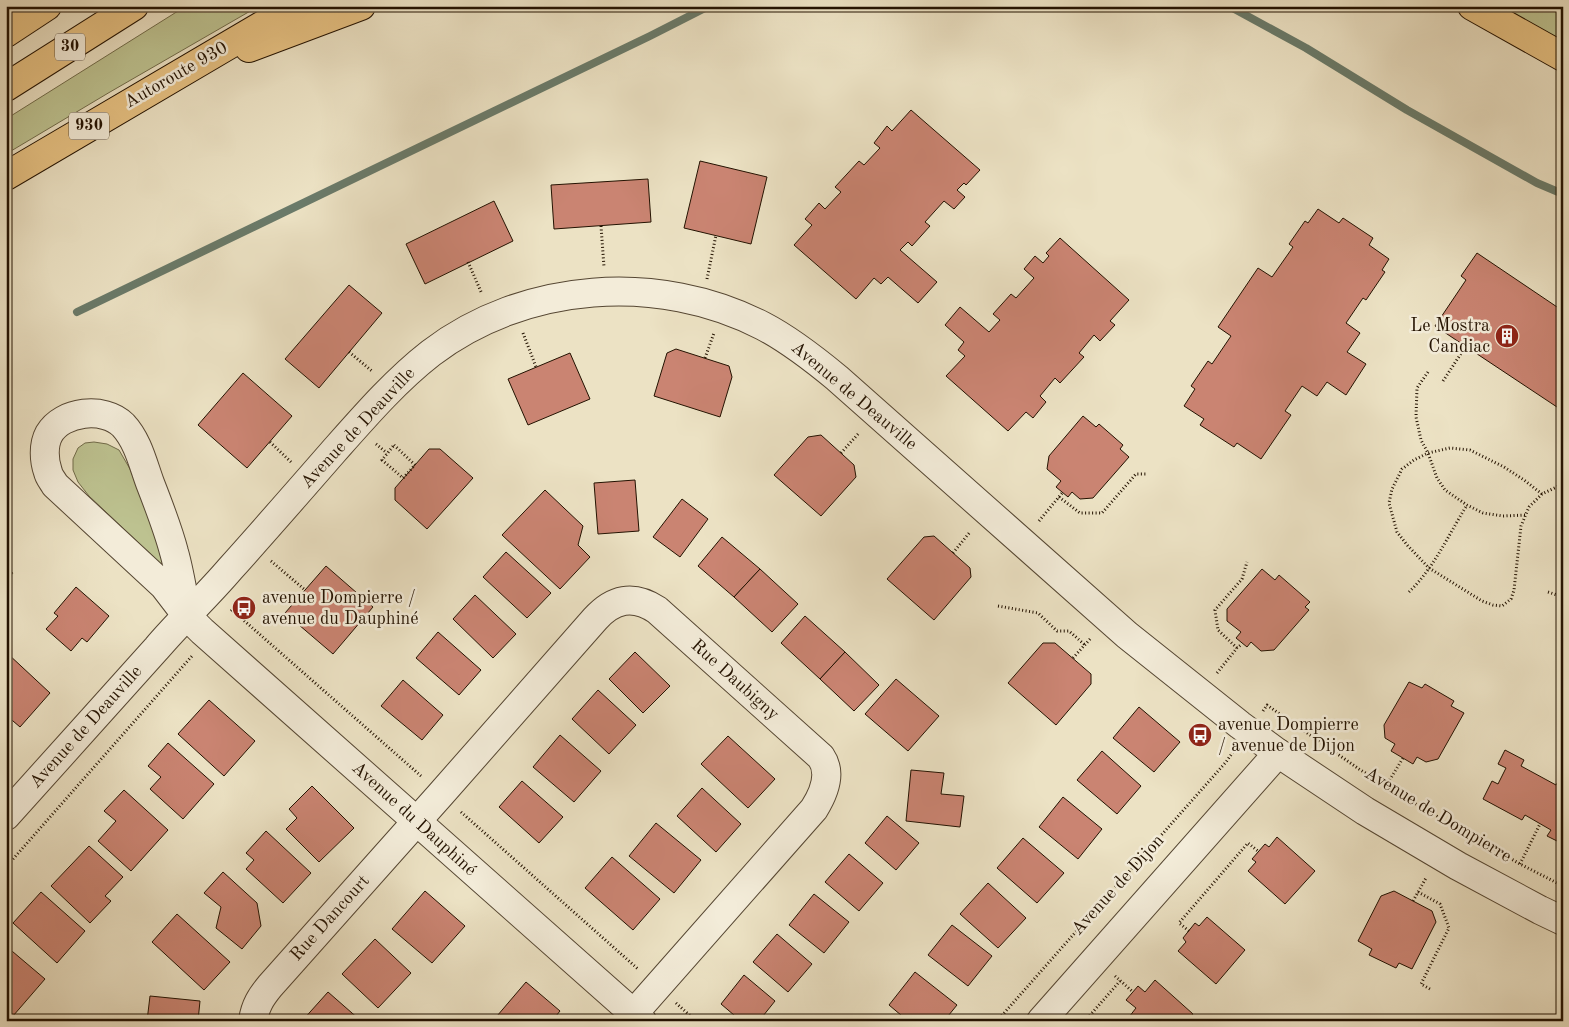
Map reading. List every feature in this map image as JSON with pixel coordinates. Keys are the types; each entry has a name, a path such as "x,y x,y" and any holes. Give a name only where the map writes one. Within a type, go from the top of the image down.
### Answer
{"highway":[{"path":"6,33 47,6"},
{"name":"30","path":"6,86 134,6"},
{"name":"Autoroute 930","path":"6,176 295,6"},
{"path":"172,77 361,6"},
{"path":"1472,6 1563,57"}],"street":[{"name":"Avenue de Deauville","path":"6,816 158,646 220,582 345,439 411,369 449,340 493,317 553,298 599,292 667,295 708,305 745,318 780,336 817,361 1122,630 1200,694 1278,752"},
{"name":"Avenue du Dauphiné","path":"187,616 179,573 167,527 139,451 130,435 122,424 104,414 79,414 68,418 49,434 45,445 48,473 60,490 164,586 187,616 634,1018"},
{"name":"Rue Daubigny","path":"417,822 594,619 610,605 628,600 648,604 821,757 826,768 826,783 820,801 634,1018"},
{"name":"Avenue de Dompierre","path":"1278,752 1366,811 1415,841 1563,921"},
{"name":"Avenue de Dijon","path":"1041,1021 1278,752"},
{"name":"Rue Dancourt","path":"253,1021 255,1008 270,986 417,822"}],"path":[{"path":"520,326 536,367"},
{"path":"705,358 717,326"},
{"path":"1443,382 1466,346"},
{"path":"1428,372 1417,388 1416,418 1421,440 1437,478 1445,490 1483,513 1503,516 1526,515"},
{"path":"841,453 864,426"},
{"path":"375,443 387,453"},
{"path":"394,445 415,465 403,478 382,460 387,453 394,445"},
{"path":"1542,494 1504,467 1470,450 1450,448 1428,453 1402,469 1392,489 1389,503 1397,532 1429,568 1482,601 1502,606 1511,600 1514,590 1522,526 1529,507 1542,494 1561,485"},
{"path":"1058,497 1080,513 1102,513 1136,474 1147,474"},
{"path":"1409,592 1429,568 1467,505"},
{"path":"953,553 971,532"},
{"path":"265,555 305,590"},
{"path":"1237,648 1218,630 1215,610 1242,579 1248,562"},
{"path":"1548,592 1563,597"},
{"path":"998,606 1038,613 1057,631 1069,631 1085,645"},
{"name":"Avenue du Dauphiné","path":"232,610 425,779"},
{"name":"Avenue de Deauville","path":"6,867 189,659"},
{"name":"Avenue de Dompierre","path":"1267,705 1386,786 1520,864 1563,886"},
{"name":"Avenue de Dijon","path":"997,1021 1226,762 1236,747"},
{"path":"1386,786 1403,758"},
{"path":"459,809 640,970"},
{"path":"1520,864 1540,824"},
{"path":"1189,931 1179,923 1248,844 1259,852"},
{"path":"1413,901 1430,870"},
{"path":"1418,892 1440,904 1449,928 1421,984 1430,989"},
{"path":"1085,1021 1120,981"},
{"path":"674,1001 696,1021"}],"green space":[{"path":"186,6 259,6 6,154 6,119"},
{"path":"1500,6 1563,6 1563,41"},
{"path":"85,443 107,444 119,450 130,469 166,560 165,563 161,564 89,496 78,482 73,470 73,459 78,448"}],"building":[{"path":"911,110 980,170 966,185 964,183 957,190 965,197 954,209 944,201 925,222 930,226 912,246 908,242 900,250 937,282 918,303 888,277 881,284 874,278 856,299 794,245 812,225 805,219 819,203 825,209 841,192 835,187 859,161 864,165 880,148 874,143 887,126 892,131"},
{"path":"700,161 767,177 751,244 684,228"},
{"path":"648,179 651,222 554,229 551,185"},
{"path":"494,201 513,241 425,284 406,244"},
{"path":"1318,209 1339,223 1343,218 1373,238 1369,245 1389,259 1382,270 1385,272 1366,300 1363,298 1346,323 1360,333 1347,352 1366,364 1346,395 1327,382 1317,396 1302,386 1285,411 1291,415 1261,459 1237,443 1234,447 1200,425 1204,419 1184,406 1195,389 1191,386 1208,361 1212,364 1231,336 1218,327 1258,268 1272,277 1293,247 1289,244 1305,221 1308,223"},
{"path":"1060,238 1129,300 1110,321 1115,325 1100,341 1094,335 1079,353 1084,357 1060,383 1055,378 1040,396 1046,402 1033,418 1026,412 1008,431 946,376 965,356 958,350 964,342 945,325 960,307 989,332 1000,320 993,314 1011,294 1016,298 1034,278 1024,269 1035,256 1043,263 1049,256 1046,253"},
{"name":"Le Mostra Candiac","path":"1477,253 1563,311 1563,411 1435,326 1466,280 1461,276"},
{"path":"349,285 382,313 319,388 285,359"},
{"path":"676,349 729,366 732,377 720,417 654,396 667,353"},
{"path":"570,353 590,399 528,425 508,379"},
{"path":"243,373 292,416 247,468 198,425"},
{"path":"1083,416 1096,427 1099,424 1123,445 1120,449 1129,457 1093,498 1080,499 1072,492 1068,497 1056,487 1061,481 1047,469 1049,456"},
{"path":"821,435 854,465 856,477 821,516 774,475 808,437"},
{"path":"429,449 440,449 473,478 427,529 395,500 395,488"},
{"path":"635,480 639,531 598,534 594,483"},
{"path":"545,490 583,526 578,545 590,557 560,589 502,535"},
{"path":"682,499 708,519 680,557 653,537"},
{"path":"934,536 970,568 971,577 934,620 887,579 924,537"},
{"path":"722,537 760,569 734,597 698,566"},
{"path":"506,552 551,593 527,618 483,577"},
{"path":"326,566 373,607 333,654 285,613"},
{"path":"6,567 13,573 6,581"},
{"path":"760,569 798,604 772,632 734,597"},
{"path":"1262,569 1275,580 1279,575 1310,602 1305,607 1309,610 1274,650 1261,651 1251,642 1247,647 1236,638 1241,632 1227,621 1227,609"},
{"path":"76,587 109,616 87,642 82,638 71,651 46,629 58,616 54,613"},
{"path":"475,595 516,634 493,658 453,619"},
{"path":"805,616 845,652 820,679 781,643"},
{"path":"438,632 481,670 459,695 416,658"},
{"path":"1043,643 1055,643 1091,674 1091,684 1056,725 1008,683"},
{"path":"635,652 670,686 643,713 609,679"},
{"path":"845,652 879,685 854,711 820,679"},
{"path":"7,653 50,693 20,727 6,715"},
{"path":"896,679 939,716 908,751 865,714"},
{"path":"403,680 443,715 422,740 381,706"},
{"path":"1409,682 1422,688 1425,684 1454,701 1451,706 1464,713 1438,759 1426,762 1417,757 1413,764 1391,751 1395,744 1385,738 1384,725"},
{"path":"598,690 636,725 609,754 572,719"},
{"path":"209,700 255,741 224,776 178,734"},
{"path":"1139,707 1180,742 1154,772 1113,738"},
{"path":"560,735 601,771 574,802 533,767"},
{"path":"728,736 775,779 748,808 701,764"},
{"path":"168,743 214,784 183,819 150,789 161,777 148,766"},
{"path":"1505,750 1524,760 1521,766 1556,785 1559,780 1563,782 1563,844 1547,836 1551,830 1525,815 1522,820 1483,799 1492,781 1498,784 1506,768 1498,764"},
{"path":"1102,751 1141,786 1117,814 1077,780"},
{"path":"911,770 944,773 941,794 964,796 960,827 906,821"},
{"path":"522,781 563,817 539,843 499,807"},
{"path":"312,786 354,828 319,862 286,829 297,818 289,809"},
{"path":"702,788 741,824 716,852 677,816"},
{"path":"124,790 168,830 131,871 98,841 116,821 104,811"},
{"path":"1063,797 1102,829 1078,859 1039,827"},
{"path":"887,816 919,843 896,870 865,843"},
{"path":"656,823 701,860 674,893 629,856"},
{"path":"266,831 311,873 283,903 246,869 254,860 246,853"},
{"path":"1277,837 1315,871 1285,904 1248,871 1256,862 1252,859 1265,844 1269,847"},
{"path":"1023,838 1064,873 1037,903 997,868"},
{"path":"89,846 123,877 105,896 111,901 90,923 51,886"},
{"path":"849,854 883,883 859,911 825,882"},
{"path":"612,857 660,899 633,930 585,888"},
{"path":"223,872 257,903 261,926 242,949 216,928 221,907 204,893"},
{"path":"988,883 1026,918 998,948 960,914"},
{"path":"425,891 465,926 432,963 392,929"},
{"path":"1394,891 1432,911 1436,922 1412,969 1399,963 1396,968 1369,955 1372,949 1358,941 1381,896"},
{"path":"41,892 85,931 57,963 13,923"},
{"path":"814,894 849,922 824,953 789,925"},
{"path":"177,914 230,962 204,990 152,942"},
{"path":"1207,917 1245,950 1216,984 1178,951 1186,942 1183,938 1195,923 1199,926"},
{"path":"952,925 992,956 968,986 928,955"},
{"path":"777,934 812,964 788,992 753,962"},
{"path":"375,939 411,973 378,1008 342,974"},
{"path":"6,946 45,979 13,1016 6,1011"},
{"path":"915,972 957,1005 944,1021 908,1021 889,1005"},
{"path":"744,975 775,1001 759,1021 741,1021 721,1004"},
{"path":"1155,980 1193,1014 1187,1021 1134,1021 1129,1017 1136,1008 1126,1000 1138,986 1145,992"},
{"path":"526,982 560,1011 552,1021 502,1021 497,1016"},
{"path":"328,992 360,1020 302,1021"},
{"path":"150,996 200,1001 198,1021 147,1021"}],"waterway":[{"path":"77,312 709,6"},
{"path":"1229,6 1306,48 1407,110 1537,183 1563,194"}],"place":[{"name":"Le Mostra Candiac","path":"1507,336"},
{"name":"avenue Dompierre / avenue du Dauphiné","path":"244,608"},
{"name":"avenue Dompierre / avenue de Dijon","path":"1200,735"}]}
